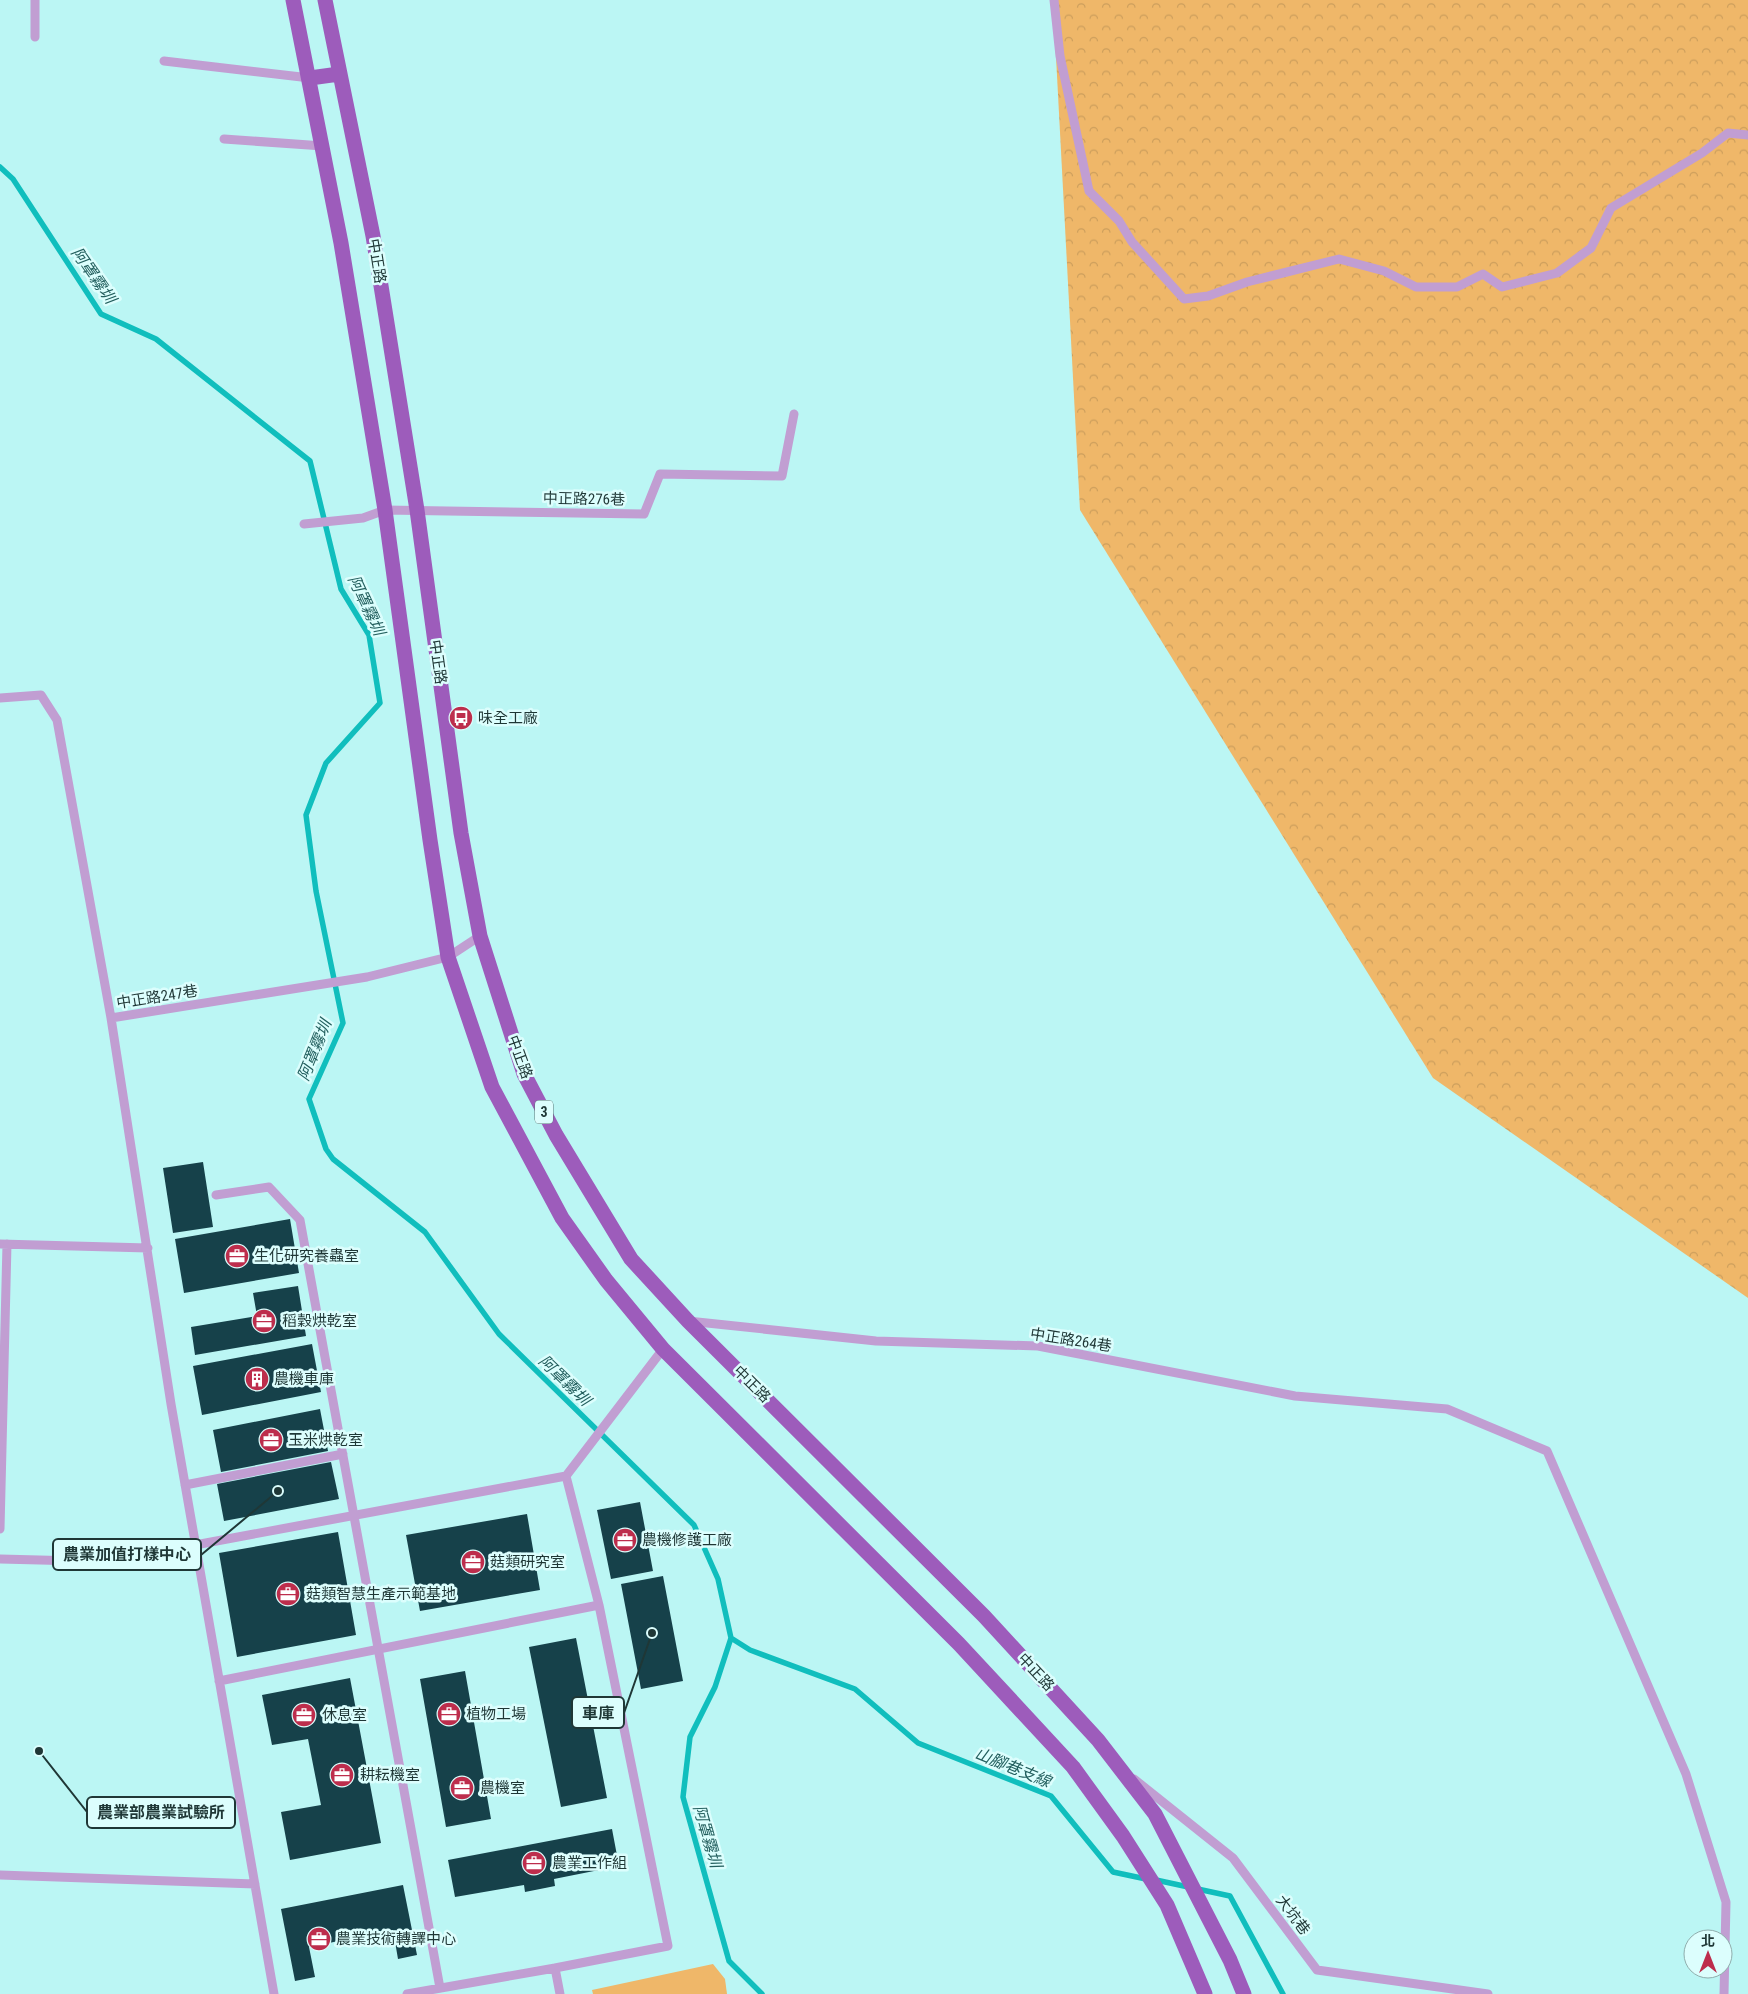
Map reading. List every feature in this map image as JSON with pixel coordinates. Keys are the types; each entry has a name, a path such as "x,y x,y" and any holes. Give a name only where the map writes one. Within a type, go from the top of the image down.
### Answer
{"main road":[{"name":"3","path":"293,0 323,146 386,510 430,840 448,957 492,1088 562,1218 606,1280 664,1349 959,1644 1073,1767 1123,1836 1167,1904 1205,1994"},
{"name":"中正路","path":"325,0 373,236 417,510 461,833 480,936 524,1074 556,1136 631,1259 688,1321 984,1616 1098,1740 1155,1814 1230,1960 1244,1994"},
{"path":"310,78 339,74"}],"lane":[{"path":"35,0 35,37"},
{"path":"1054,0 1060,56 1089,191 1119,221 1132,242 1184,299 1208,296 1247,282 1339,259 1384,271 1416,287 1457,287 1483,274 1502,287 1557,273 1591,248 1611,208 1702,153 1728,133 1748,135"},
{"path":"164,61 310,78"},
{"path":"224,139 323,146"},
{"name":"中正路276巷","path":"304,524 362,518 386,510 644,514 660,474 782,476 794,414"},
{"name":"中正路247巷","path":"0,698 41,696 56,720 112,1018 367,977 448,957 480,936"},
{"path":"112,1018 198,1564 274,1994"},
{"path":"216,1195 269,1187 300,1220 440,1988"},
{"path":"0,1529 4,1244 148,1248"},
{"name":"中正路264巷","path":"688,1321 876,1341 1038,1346 1295,1396 1447,1409 1547,1451 1686,1774 1726,1902 1724,1994"},
{"path":"195,1545 566,1476 664,1349"},
{"path":"185,1485 342,1454"},
{"path":"407,1994 668,1946 599,1605 566,1476"},
{"path":"0,1559 198,1564"},
{"path":"219,1680 599,1605"},
{"name":"大坑巷","path":"1117,1765 1233,1858 1317,1970 1488,1994"},
{"path":"0,1875 255,1884"},
{"path":"555,1968 560,1994"}],"green space":[{"path":"1053,0 1748,0 1748,1298 1433,1078 1080,510"},
{"path":"713,1964 725,1979 727,1994 593,1994 592,1990"}],"building":[{"path":"203,1162 213,1227 173,1233 163,1168"},
{"name":"生化研究養蟲室","path":"290,1219 299,1273 184,1293 175,1239"},
{"name":"稻穀烘乾室","path":"298,1286 306,1336 195,1355 191,1327 257,1316 253,1293"},
{"name":"農機車庫","path":"312,1344 321,1392 202,1415 193,1366"},
{"name":"玉米烘乾室","path":"320,1409 328,1451 221,1472 213,1430"},
{"path":"331,1462 339,1499 224,1521 217,1484"},
{"name":"農機修護工廠","path":"640,1502 653,1571 611,1579 597,1510"},
{"name":"菇類研究室","path":"527,1514 540,1590 420,1611 406,1535"},
{"name":"菇類智慧生產示範基地","path":"338,1532 356,1635 237,1657 219,1553"},
{"path":"663,1576 683,1681 641,1689 621,1584"},
{"path":"576,1638 607,1798 561,1807 529,1647"},
{"path":"465,1671 491,1819 446,1827 420,1679"},
{"name":"耕耘機室","path":"350,1678 381,1843 290,1860 281,1812 321,1805 308,1739 272,1745 262,1695"},
{"name":"農業工作組","path":"612,1829 619,1866 554,1879 555,1886 525,1892 524,1885 455,1897 448,1860"},
{"name":"農業技術轉譯中心","path":"403,1885 417,1955 398,1959 393,1930 309,1947 315,1977 295,1981 281,1909"}],"waterway":[{"name":"阿罩霧圳","path":"0,167 13,179 101,314 156,339 310,461 341,589 369,635 380,703 326,763 306,815 316,891 343,1023 309,1099 326,1149 333,1159 425,1232 499,1334 694,1525 718,1579 731,1638 715,1687 690,1737 683,1797 729,1961 762,1994"},
{"name":"山腳巷支線","path":"731,1638 750,1650 855,1689 918,1743 1051,1796 1113,1872 1146,1879"},
{"name":"山腳巷支線","path":"1156,1880 1230,1896 1283,1994"}],"place":[{"name":"味全工廠","path":"461,718"},
{"name":"生化研究養蟲室","path":"237,1256"},
{"name":"稻穀烘乾室","path":"264,1321"},
{"name":"農機車庫","path":"257,1379"},
{"name":"玉米烘乾室","path":"271,1440"},
{"name":"農業加值打樣中心","path":"278,1491"},
{"name":"農機修護工廠","path":"625,1540"},
{"name":"菇類研究室","path":"473,1562"},
{"name":"菇類智慧生產示範基地","path":"288,1594"},
{"name":"車庫","path":"652,1633"},
{"name":"植物工場","path":"449,1714"},
{"name":"休息室","path":"304,1715"},
{"name":"農業部農業試驗所","path":"39,1751"},
{"name":"耕耘機室","path":"342,1775"},
{"name":"農機室","path":"462,1788"},
{"name":"農業工作組","path":"534,1863"},
{"name":"農業技術轉譯中心","path":"319,1939"}]}
